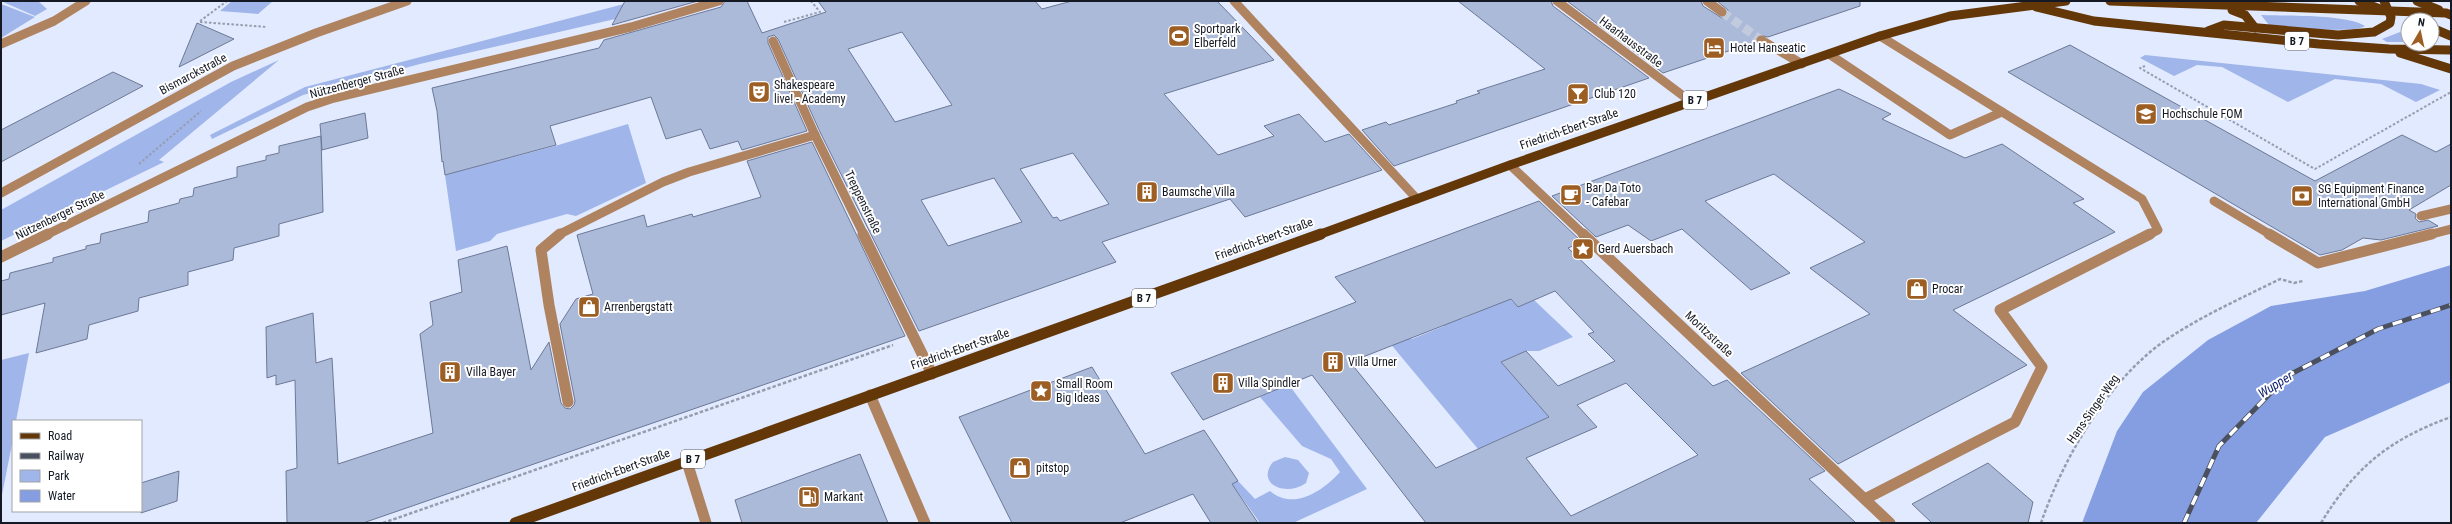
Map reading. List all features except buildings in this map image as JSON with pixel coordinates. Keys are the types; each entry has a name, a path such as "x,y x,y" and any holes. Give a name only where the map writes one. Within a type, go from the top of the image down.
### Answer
{"main road":[{"name":"Friedrich-Ebert-Straße","path":"515,523 1510,165 1880,36 1950,16 2029,3 2066,1"},
{"path":"2110,1 2215,3 2389,12 2449,13"},
{"path":"2359,1 2400,16"},
{"path":"2204,32 2224,25 2338,35 2374,32 2390,23 2389,12 2384,1"},
{"path":"2417,1 2449,13"},
{"name":"Friedrich-Ebert-Straße","path":"2029,3 2094,21 2204,32"},
{"path":"2215,3 2246,14 2255,28"},
{"path":"2440,31 2451,36"},
{"name":"B 7","path":"2204,32 2389,49 2451,50"},
{"name":"B 7","path":"2389,49 2451,69"}],"street":[{"path":"1,44 54,21 86,1"},
{"name":"Bismarckstraße","path":"1,193 233,66 316,33 413,1"},
{"name":"Nützenberger Straße","path":"1,257 307,107 342,96 631,27 719,1"},
{"path":"1234,1 1417,199"},
{"name":"Haarhausstraße","path":"1557,1 1690,101"},
{"path":"1708,1 1722,12"},
{"path":"1865,499 2015,422 2042,367 2000,310 2158,230 2142,199 1880,36"},
{"path":"1761,40 1802,64"},
{"name":"Treppenstraße","path":"773,41 815,136 932,374"},
{"path":"1829,54 1950,135 2002,112"},
{"path":"568,402 549,305 541,250 554,236 663,182 689,172 815,136"},
{"name":"Moritzstraße","path":"1510,165 1890,523"},
{"path":"2214,201 2318,262 2451,230"},
{"path":"2421,216 2451,209"},
{"path":"870,395 925,523"},
{"path":"687,462 706,523"}],"path":[{"path":"227,1 200,22 273,28"},
{"path":"773,41 766,28 820,12 811,1"},
{"path":"2145,66 2140,68 2315,169 2451,92"},
{"path":"125,197 125,180 145,157 202,110"},
{"name":"Hans-Singer-Weg","path":"2041,523 2045,507 2067,463 2119,385 2147,355 2199,320 2280,279 2294,283"},
{"path":"383,523 915,338"},
{"path":"2321,523 2336,495 2374,456 2429,424 2451,417"}],"green space":[{"path":"1,1 38,1 47,9 35,16"},
{"path":"232,1 273,1 258,14 220,11"},
{"path":"1,4 35,17 1,38"},
{"path":"624,4 615,19 420,64 303,95 212,139 210,135 305,87"},
{"path":"2261,15 2344,19 2365,26 2347,30 2334,30 2278,26 2269,25"},
{"path":"2400,32 2400,42 2387,42 2382,39"},
{"path":"2145,55 2421,84 2440,90 2416,102 2381,84 2335,79 2288,102 2222,67 2197,65 2174,76 2140,58"},
{"path":"279,60 159,160 164,162 1,241 1,210 231,82"},
{"path":"628,124 646,183 576,216 567,214 497,234 490,241 456,251 445,175 555,146"},
{"path":"1485,273 1518,307 1534,300 1573,337 1539,351 1526,351 1501,362 1549,417 1478,449 1369,318 1386,311 1412,339 1444,326 1419,298 1436,291 1462,319 1478,312 1452,285"},
{"path":"29,353 16,420 12,420 12,444 1,500 1,360"},
{"path":"1270,371 1289,385 1367,489 1293,523 1260,523 1232,484 1238,481 1255,499 1270,491 1279,497 1298,499 1316,492 1340,472 1331,459 1302,446 1260,397 1274,391 1262,375"},
{"path":"1285,457 1298,460 1309,473 1306,483 1290,489 1282,489 1271,482 1268,477 1268,470 1273,462"}],"water":[{"name":"Wupper","path":"2451,265 2451,382 2325,437 2256,523 2082,523 2117,431 2143,392 2208,340 2271,306 2365,291"}],"tunnel":[{"path":"1722,12 1761,40"}],"railway":[{"path":"2184,523 2219,446 2287,376 2378,329 2451,305"}],"place":[{"name":"Sportpark Elberfeld","path":"1179,36"},
{"name":"Hotel Hanseatic","path":"1714,48"},
{"name":"Shakespeare live! - Academy","path":"759,92"},
{"name":"Club 120","path":"1578,94"},
{"name":"Hochschule FOM","path":"2146,114"},
{"name":"Baumsche Villa","path":"1147,192"},
{"name":"Bar Da Toto - Cafebar","path":"1571,195"},
{"name":"SG Equipment Finance International GmbH","path":"2302,196"},
{"name":"Gerd Auersbach","path":"1583,249"},
{"name":"Procar","path":"1917,289"},
{"name":"Arrenbergstatt","path":"589,307"},
{"name":"Villa Urner","path":"1333,362"},
{"name":"Villa Bayer","path":"450,372"},
{"name":"Villa Spindler","path":"1223,383"},
{"name":"Small Room Big Ideas","path":"1041,391"},
{"name":"pitstop","path":"1020,468"},
{"name":"Markant","path":"809,497"}]}
